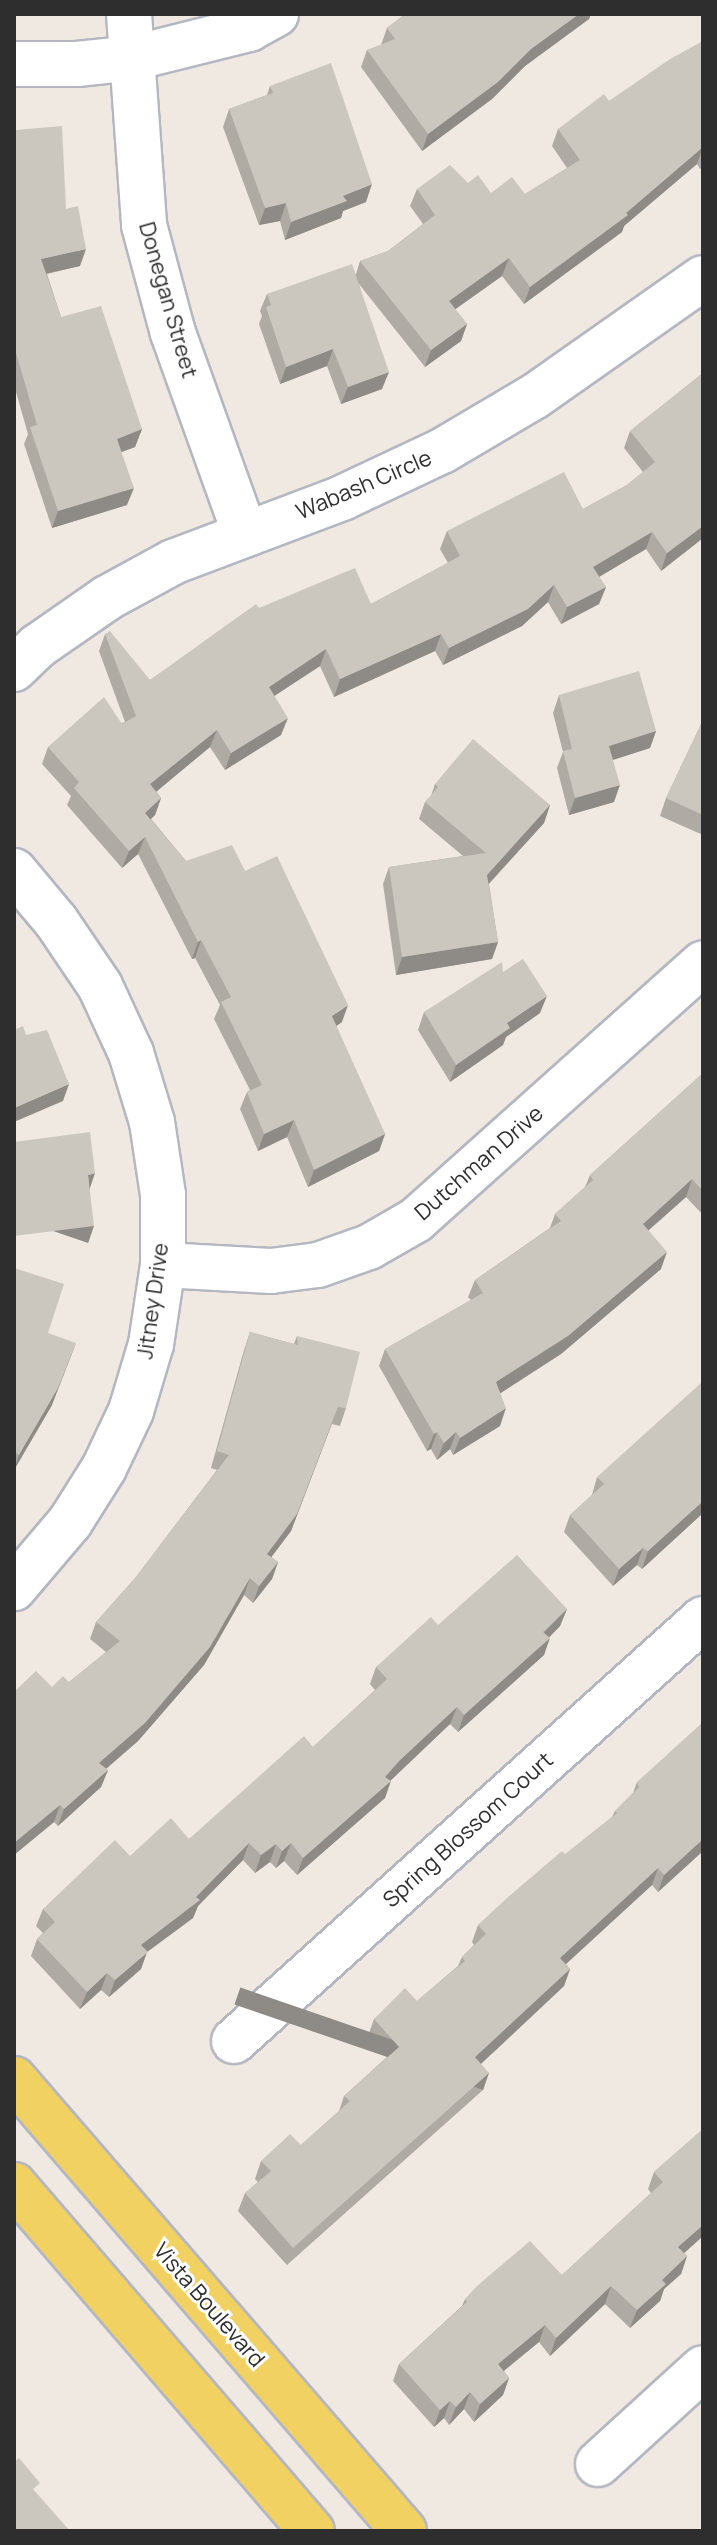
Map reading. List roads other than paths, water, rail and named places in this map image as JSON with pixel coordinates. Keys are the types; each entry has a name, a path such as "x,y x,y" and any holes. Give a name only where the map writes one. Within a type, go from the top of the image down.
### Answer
{"main road":[{"name":"Vista Boulevard","path":"14,2079 404,2531"},
{"path":"14,2185 312,2531"}],"street":[{"name":"Donegan Street","path":"129,14 144,225 173,333 245,534"},
{"path":"14,64 77,64 133,58 249,29 276,14"},
{"name":"Wabash Circle","path":"14,669 38,646 107,598 173,562 342,498 442,451 548,388 703,278"},
{"name":"Jitney Drive","path":"14,871 56,921 100,986 131,1053 152,1122 163,1195 163,1265 151,1344 131,1411 104,1468 70,1522 14,1588"},
{"name":"Dutchman Drive","path":"163,1265 271,1271 318,1265 369,1247 416,1220 703,963"},
{"name":"Spring Blossom Court","path":"234,2041 703,1619"},
{"path":"598,2464 703,2368"}]}
